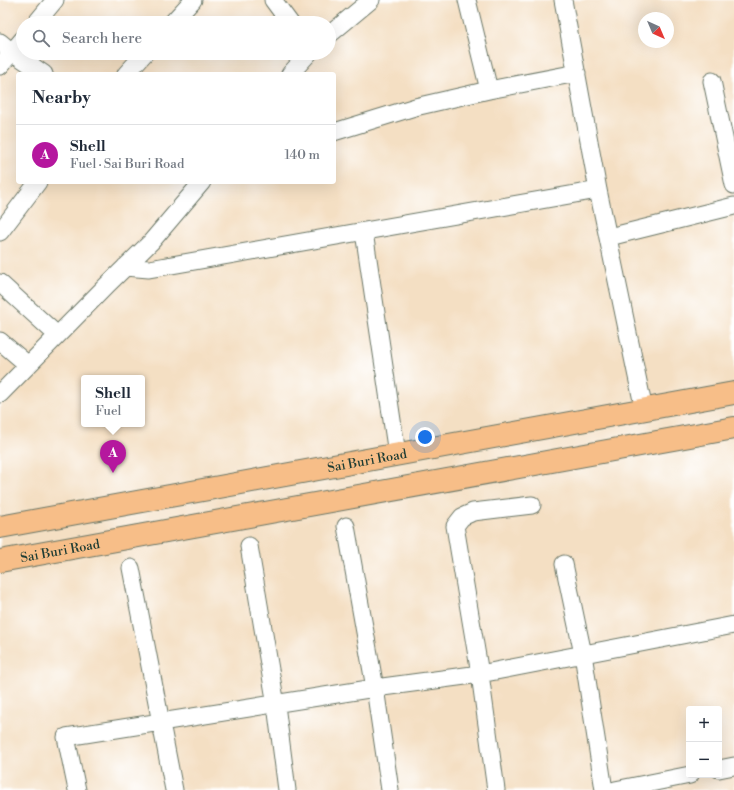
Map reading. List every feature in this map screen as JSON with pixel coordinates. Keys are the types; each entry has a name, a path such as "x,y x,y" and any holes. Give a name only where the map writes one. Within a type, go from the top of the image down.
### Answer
{"main road":[{"name":"Sai Buri Road","path":"0,527 734,393"},
{"name":"Sai Buri Road","path":"0,561 734,428"}],"street":[{"path":"42,16 55,0"},
{"path":"178,16 193,0"},
{"path":"272,0 285,16"},
{"path":"336,28 371,0"},
{"path":"467,0 489,90"},
{"path":"563,0 598,190 644,410"},
{"path":"0,66 6,47 16,42"},
{"path":"6,47 16,54"},
{"path":"24,60 41,72"},
{"path":"128,72 139,60"},
{"path":"292,72 302,60"},
{"path":"336,131 415,107 489,90 577,73"},
{"path":"712,81 734,185"},
{"path":"0,232 36,184"},
{"path":"0,394 150,242 200,184"},
{"path":"125,267 149,269 598,190"},
{"path":"609,237 734,206"},
{"path":"364,232 397,454"},
{"path":"0,283 57,335"},
{"path":"0,341 28,365"},
{"path":"496,790 480,674 455,526 462,517 473,512 532,505"},
{"path":"346,526 375,688 390,790"},
{"path":"249,546 276,705 287,790"},
{"path":"564,564 583,654 604,790"},
{"path":"131,568 174,790"},
{"path":"77,790 66,737 276,705 375,688 480,674 734,625"},
{"path":"722,768 734,766"},
{"path":"615,790 686,776"}],"place":[{"name":"Shell","path":"113,473"}]}
